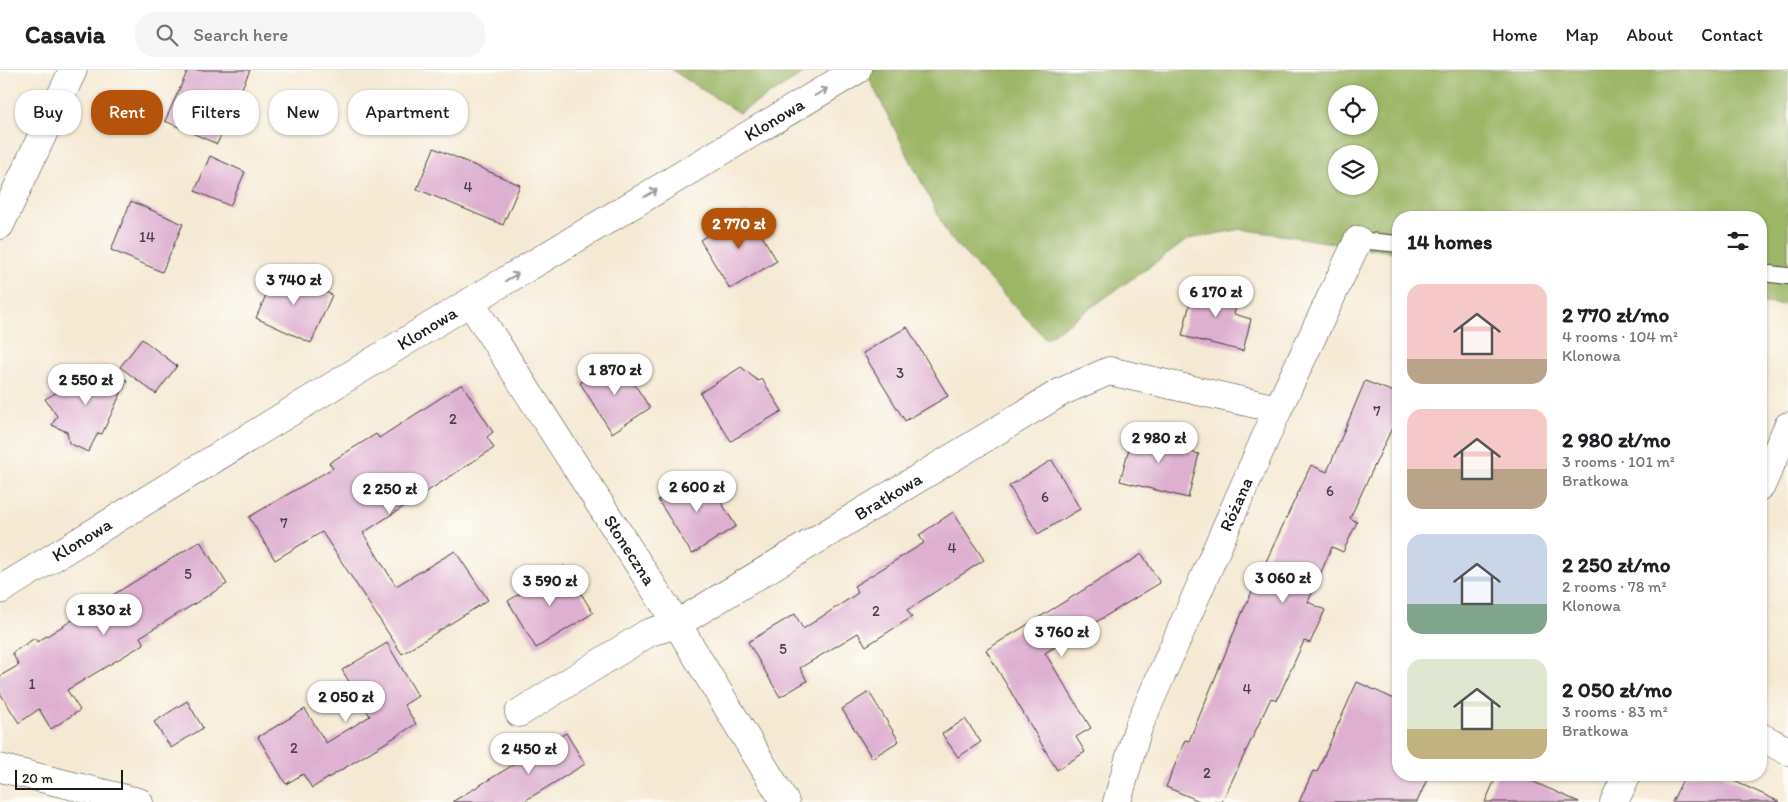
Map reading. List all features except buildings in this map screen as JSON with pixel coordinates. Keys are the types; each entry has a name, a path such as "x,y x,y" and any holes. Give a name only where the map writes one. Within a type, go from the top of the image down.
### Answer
{"street":[{"path":"0,225 74,70"},
{"name":"Klonowa","path":"0,590 470,302 857,70"},
{"name":"Różana","path":"1117,802 1138,728 1278,410 1358,240"},
{"name":"Słoneczna","path":"470,302 677,624 785,802"},
{"name":"Bratkowa","path":"519,713 648,633 677,624 1061,392 1109,371 1278,410"},
{"path":"1767,475 1785,441"},
{"path":"1767,740 1788,751"},
{"path":"0,768 139,802"},
{"path":"1614,802 1624,781"}],"lane":[{"path":"1358,240 1392,243"},
{"path":"1767,274 1788,276"}],"green space":[{"path":"672,70 810,70 739,113"},
{"path":"865,70 1788,70 1788,305 1767,303 1767,211 1392,211 1392,252 1241,229 1189,239 1046,339 949,237"}]}
